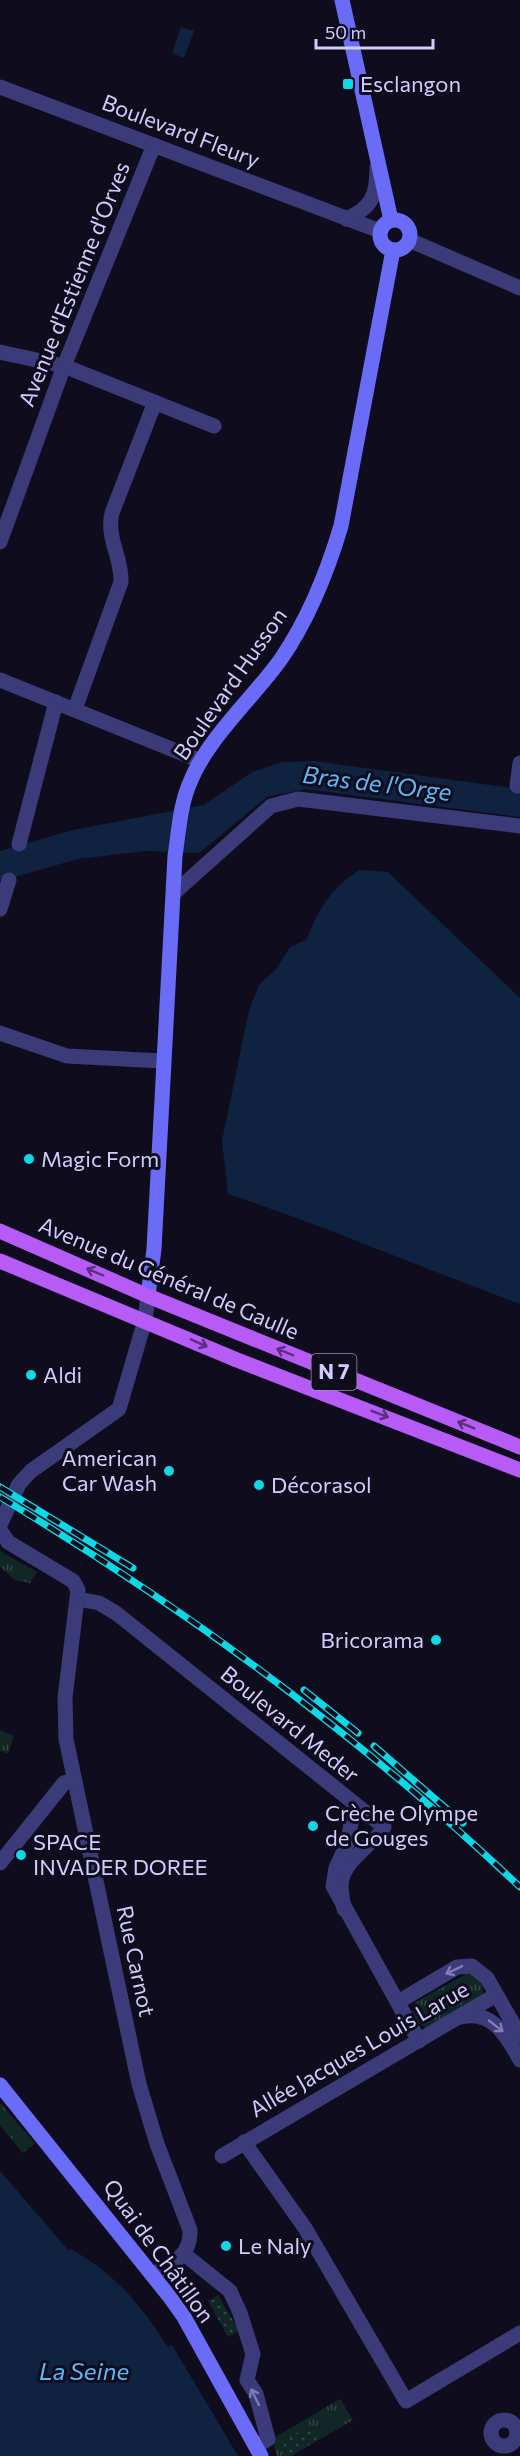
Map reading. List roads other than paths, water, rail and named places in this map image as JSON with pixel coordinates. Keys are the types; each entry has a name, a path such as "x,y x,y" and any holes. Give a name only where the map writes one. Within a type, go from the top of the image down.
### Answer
{"main road":[{"name":"Avenue du Général de Gaulle","path":"0,1232 148,1296 520,1447"},
{"name":"Avenue du Général de Gaulle","path":"0,1261 237,1360 520,1470"}],"street":[{"path":"342,0 392,220"},
{"name":"Boulevard Fleury","path":"0,87 380,231"},
{"name":"Avenue d'Estienne d'Orves","path":"0,542 64,366 154,145"},
{"path":"346,219 364,210 375,194 377,158"},
{"path":"392,220 406,224 410,234 403,248 393,250 382,243 380,231 382,226 392,220"},
{"path":"409,240 520,288"},
{"name":"Boulevard Husson","path":"148,1296 154,1248 162,1061 175,856 183,801 201,761 280,659 301,626 331,560 340,526 393,250"},
{"path":"0,352 64,366 214,426"},
{"path":"75,709 121,582 122,569 109,526 111,513 155,402"},
{"path":"0,680 201,761"},
{"path":"19,844 56,702"},
{"path":"517,786 520,763"},
{"path":"174,893 271,806 297,798 517,829"},
{"path":"0,909 9,880"},
{"path":"0,1033 67,1056 162,1061"},
{"path":"78,1599 78,1590 73,1581 8,1542 0,1527 19,1485 31,1471 119,1410 145,1320 148,1296"},
{"name":"Rue Carnot","path":"78,1599 72,1625 65,1698 65,1732 139,2084 157,2144 189,2223 190,2241 184,2254"},
{"name":"Boulevard Meder","path":"78,1599 99,1603 116,1613 354,1804 348,1842 333,1880 334,1891 419,2041"},
{"path":"0,1863 64,1783 74,1780"},
{"path":"345,1909 343,1878 356,1857 377,1838 384,1827 354,1804"},
{"path":"398,2002 457,1967 472,1966 487,1978 520,2036"},
{"name":"Allée Jacques Louis Larue","path":"222,2156 496,1995"},
{"path":"458,2018 477,2016 498,2026 520,2060"},
{"name":"Quai de Châtillon","path":"0,2085 153,2274 184,2317 259,2451"},
{"name":"Allée Jacques Louis Larue","path":"244,2142 305,2228 406,2401 520,2333"},
{"path":"153,2274 184,2254 230,2291 240,2313 253,2354 247,2380 256,2394 268,2439 259,2451"}],"water":[{"path":"181,27 194,31 184,58 172,53"},
{"name":"Bras de l'Orge","path":"313,761 520,789 520,817 306,789 267,797 199,853 145,851 78,859 0,881 0,851 73,830 204,805 252,772 283,762"},
{"path":"359,870 388,872 520,998 520,1304 228,1194 222,1141 249,1010 259,985 277,968 290,947 307,939 317,917 333,892"},
{"name":"La Seine","path":"0,2171 68,2250 71,2249 87,2259 114,2280 137,2304 168,2347 172,2345 238,2456 0,2456"}],"railway":[{"path":"0,1487 133,1568"},
{"path":"0,1497 138,1584 270,1678 398,1779 520,1887"},
{"path":"304,1690 358,1733"},
{"path":"374,1746 463,1823"}],"place":[{"name":"Esclangon","path":"348,84"},
{"name":"Magic Form","path":"29,1159"},
{"name":"Aldi","path":"31,1375"},
{"name":"American Car Wash","path":"169,1471"},
{"name":"Décorasol","path":"259,1485"},
{"name":"Bricorama","path":"436,1640"},
{"name":"Crèche Olympe de Gouges","path":"313,1826"},
{"name":"SPACE INVADER DOREE","path":"21,1855"},
{"name":"Le Naly","path":"226,2246"}]}
